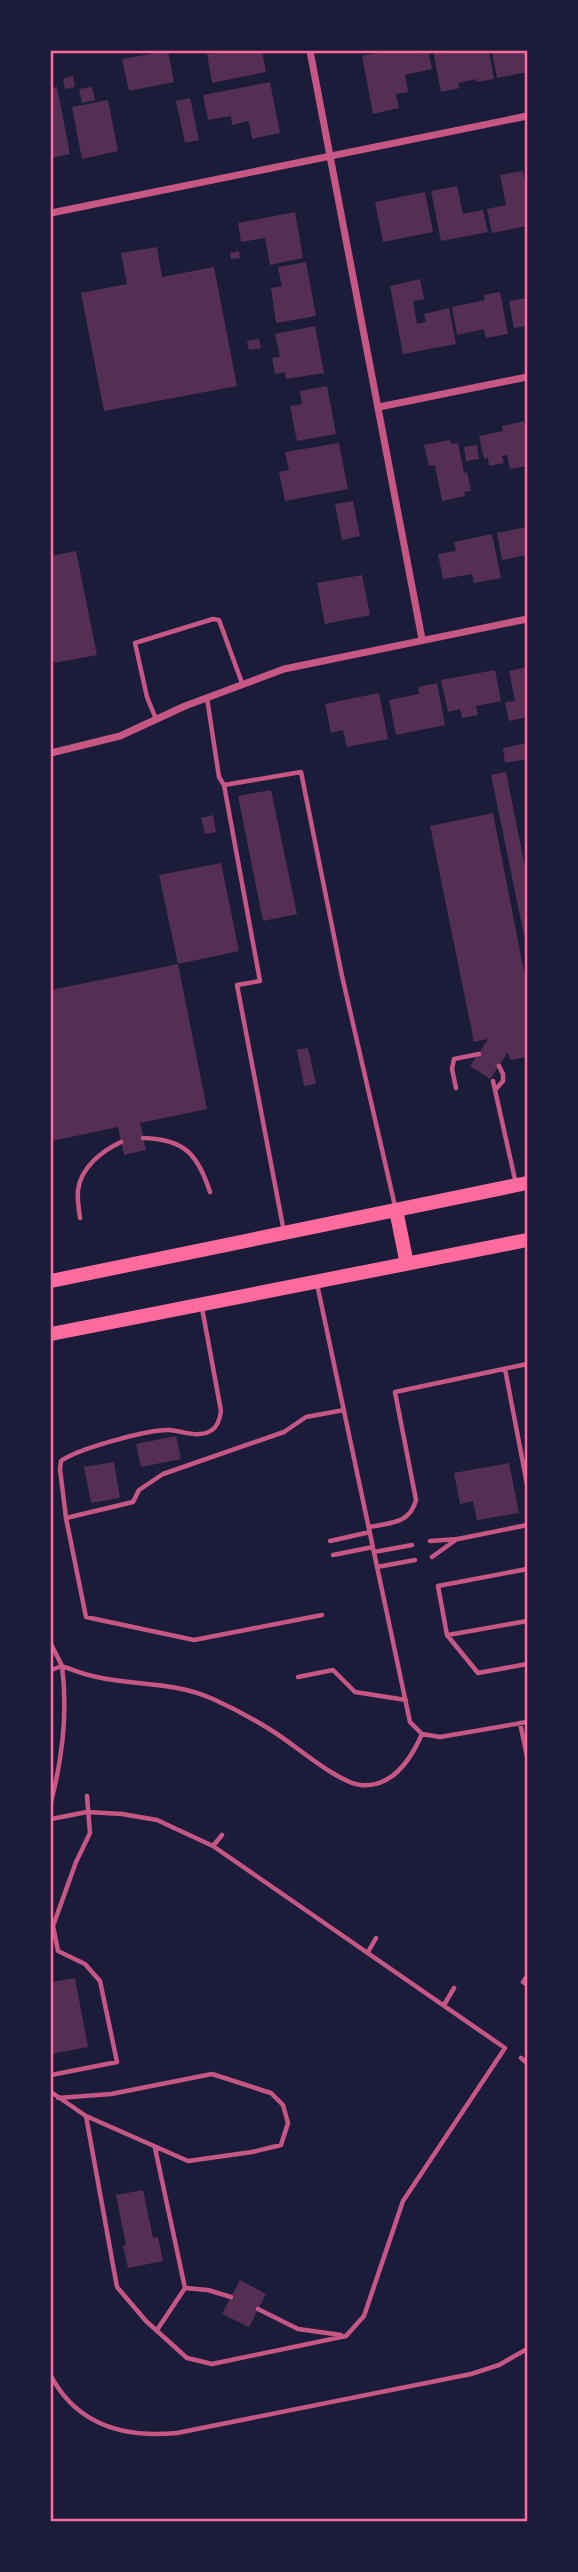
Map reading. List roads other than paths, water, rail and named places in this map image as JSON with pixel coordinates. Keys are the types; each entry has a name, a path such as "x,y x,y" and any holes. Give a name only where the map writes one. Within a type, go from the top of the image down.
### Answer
{"main road":[{"path":"51,1281 522,1184"},
{"path":"396,1210 407,1264"},
{"path":"51,1334 527,1240"}],"street":[{"path":"310,51 422,639"},
{"path":"51,214 527,116"},
{"path":"379,407 527,377"},
{"path":"51,753 120,736 207,697 284,669 527,619"}],"lane":[{"path":"156,720 147,697 135,643 213,619 219,620 242,683"},
{"path":"207,697 219,778 224,785 260,981 237,985 284,1234"},
{"path":"224,785 301,772 342,976 396,1210"},
{"path":"456,1087 452,1069 454,1059 479,1054"},
{"path":"495,1091 503,1082 499,1066"},
{"path":"492,1082 522,1184"},
{"path":"144,1138 160,1138 178,1143 193,1156 203,1170 210,1192"},
{"path":"79,1218 78,1188 90,1165 106,1149 121,1142"},
{"path":"317,1282 410,1722 422,1734 440,1737 527,1722"},
{"path":"201,1304 221,1411 219,1421 211,1430 191,1435 169,1430 120,1439 71,1454 61,1461 66,1518 86,1617 194,1640 322,1615"},
{"path":"330,1541 406,1519 413,1511 416,1500 395,1392 527,1364"},
{"path":"505,1369 527,1484"},
{"path":"66,1518 134,1502 139,1490 163,1474 284,1432 306,1417 344,1410"},
{"path":"429,1541 458,1539 527,1525"},
{"path":"432,1557 458,1539"},
{"path":"333,1555 412,1545"},
{"path":"377,1567 415,1560"},
{"path":"527,1569 438,1586 447,1635 478,1673 527,1664"},
{"path":"447,1635 527,1620"},
{"path":"51,1644 62,1666 66,1700 64,1736 51,1802"},
{"path":"51,1670 62,1666 98,1678 166,1684 212,1698 273,1731 346,1780 361,1785 377,1783 403,1768 422,1734"},
{"path":"298,1676 333,1670 355,1692 406,1700"},
{"path":"520,1723 527,1756"},
{"path":"51,2075 117,2062 100,1981 85,1964 58,1951 53,1926 76,1862 90,1833 87,1796"},
{"path":"51,1819 87,1812 122,1814 158,1820 213,1846 505,2048 403,2201 363,2316 346,2336 212,2364 187,2358 156,2330 117,2287 86,2116"},
{"path":"213,1846 222,1835"},
{"path":"368,1952 376,1938"},
{"path":"527,1976 523,1982 527,1985"},
{"path":"444,2005 454,1988"},
{"path":"520,2058 527,2063"},
{"path":"51,2092 58,2098 86,2116 188,2161 281,2145 288,2123 283,2105 271,2093 212,2074 111,2094 58,2098"},
{"path":"155,2148 185,2288 156,2330"},
{"path":"185,2288 208,2290 231,2297"},
{"path":"258,2309 298,2329 346,2336"},
{"path":"51,2376 75,2406 108,2428 132,2434 177,2434 471,2374 527,2352"}]}
